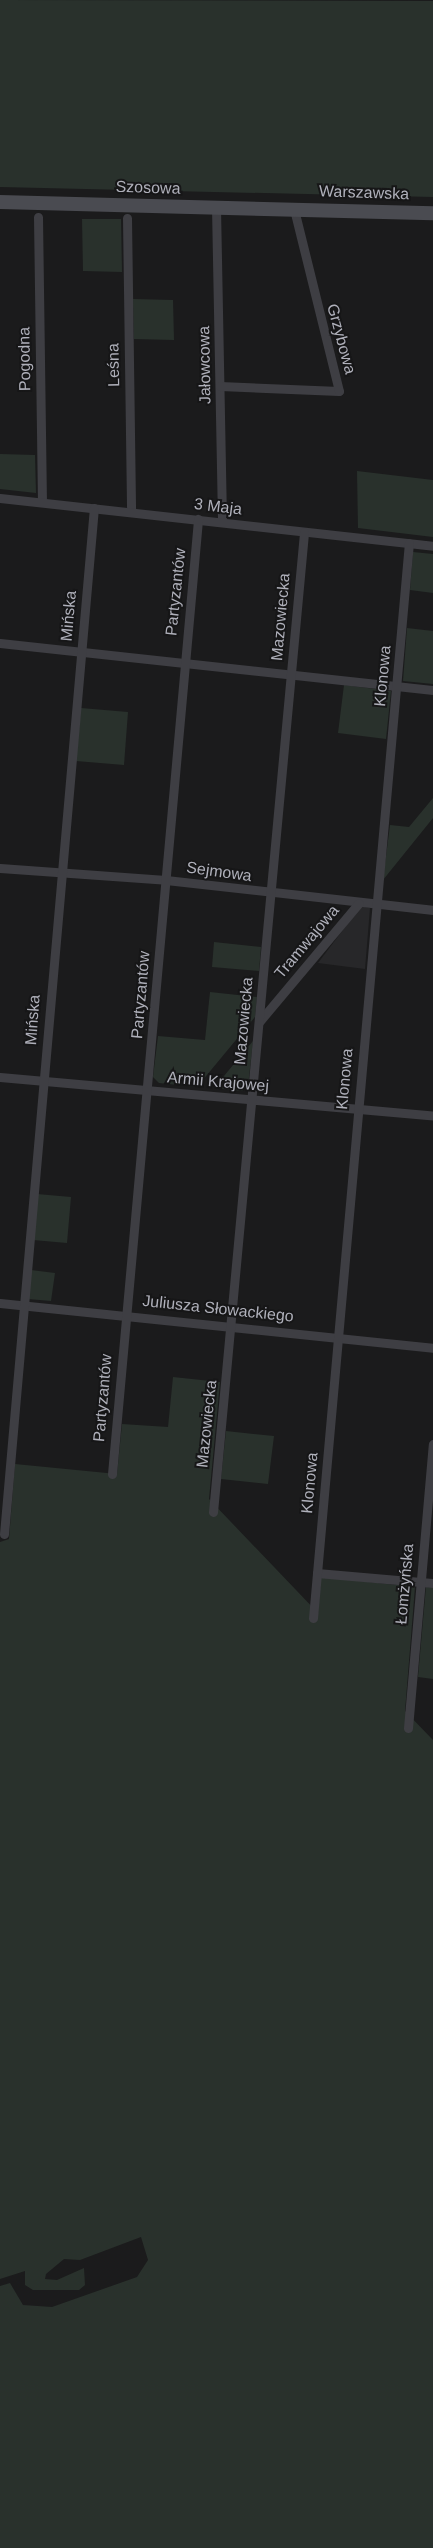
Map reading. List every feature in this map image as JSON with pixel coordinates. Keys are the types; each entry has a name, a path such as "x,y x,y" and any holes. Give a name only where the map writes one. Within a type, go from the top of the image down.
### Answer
{"main road":[{"name":"Szosowa","path":"0,202 294,209"},
{"name":"Warszawska","path":"294,209 433,213"}],"street":[{"name":"Jałowcowa","path":"216,207 222,522"},
{"name":"Grzybowa","path":"220,386 339,391 294,209"},
{"name":"Pogodna","path":"38,217 42,502"},
{"name":"Leśna","path":"127,218 131,512"},
{"name":"3 Maja","path":"0,498 433,546"},
{"name":"Mińska","path":"4,1534 59,873 94,508"},
{"name":"Partyzantów","path":"112,1474 198,519"},
{"name":"Mazowiecka","path":"213,1512 232,1326 304,532"},
{"name":"Klonowa","path":"313,1618 375,905 409,543"},
{"path":"0,643 290,676 433,690"},
{"name":"Sejmowa","path":"0,868 166,880 270,894 433,910"},
{"name":"Tramwajowa","path":"259,1022 359,903"},
{"name":"Armii Krajowej","path":"0,1077 433,1116"},
{"name":"Juliusza Słowackiego","path":"0,1303 433,1348"},
{"name":"Łomżyńska","path":"408,1728 433,1444"},
{"path":"317,1573 433,1584"}],"shaded area":[{"path":"0,0 433,1 433,197 0,187"},
{"path":"82,219 121,219 122,272 83,271"},
{"path":"133,299 173,300 174,340 134,339"},
{"path":"0,454 35,455 36,493 0,489"},
{"path":"357,471 433,480 433,537 358,528"},
{"path":"413,552 433,554 433,593 410,590"},
{"path":"407,628 433,631 433,684 403,681"},
{"path":"344,685 391,691 386,739 338,733"},
{"path":"81,708 128,712 124,765 76,761"},
{"path":"433,798 433,818 383,880 390,825 409,827"},
{"path":"361,906 370,908 365,969 318,963"},
{"path":"214,942 261,947 259,971 212,967"},
{"path":"210,992 257,997 255,1017 197,1087 159,1083 153,1077 158,1036 205,1040"},
{"path":"253,1041 248,1086 242,1091 214,1088"},
{"path":"37,1194 71,1197 67,1243 33,1240"},
{"path":"31,1270 55,1273 51,1301 28,1299"},
{"path":"173,1377 220,1382 209,1499 318,1613 321,1577 415,1587 405,1711 433,1740 433,2548 0,2548 0,2286 10,2283 23,2305 52,2307 137,2277 148,2260 141,2237 80,2260 64,2259 46,2274 45,2279 57,2280 84,2268 85,2285 79,2290 33,2290 25,2285 25,2271 0,2279 0,1542 9,1539 15,1464 117,1474 122,1424 168,1427"},
{"path":"226,1431 274,1436 268,1484 221,1479"},
{"path":"426,1587 433,1588 433,1679 418,1677"}]}
